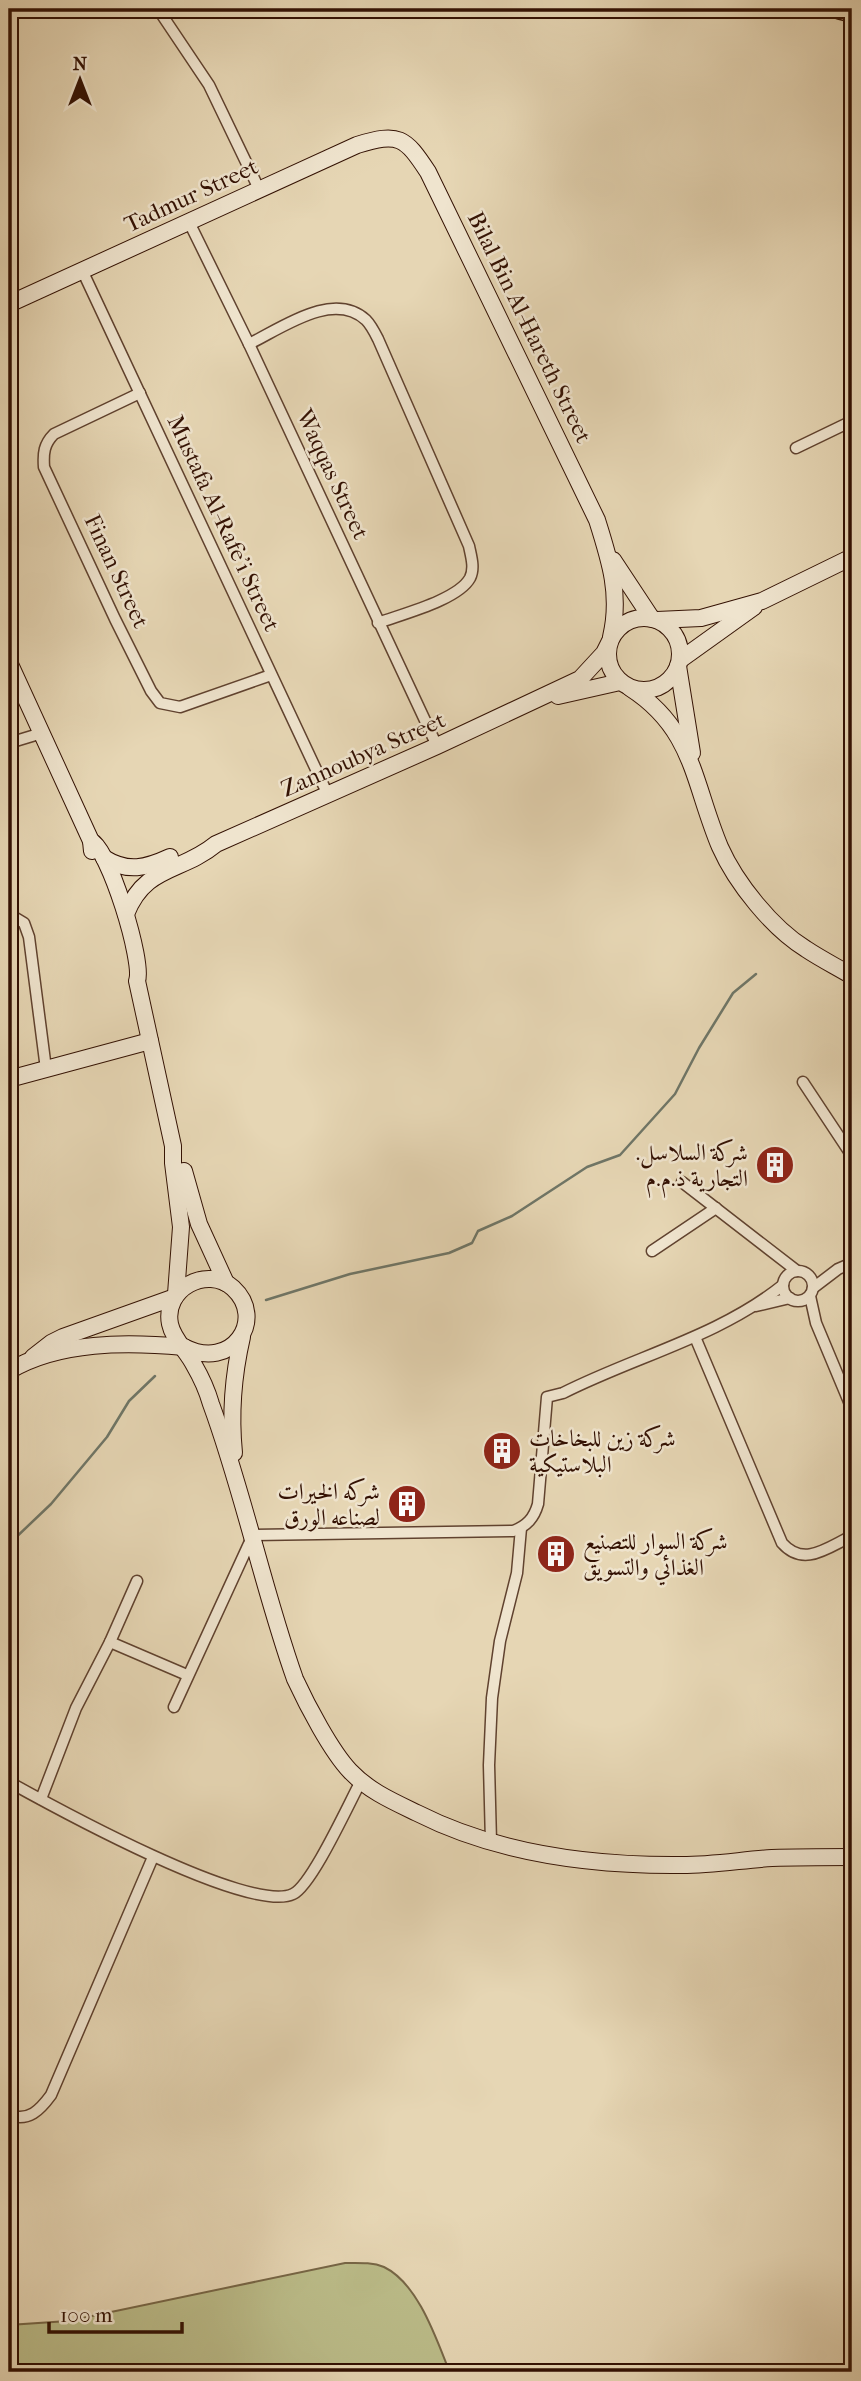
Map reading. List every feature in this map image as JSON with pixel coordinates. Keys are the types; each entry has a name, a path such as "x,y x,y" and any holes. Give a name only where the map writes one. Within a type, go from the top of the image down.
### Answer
{"highway":[{"path":"840,9 852,12"}],"street":[{"path":"158,9 209,85 260,189"},
{"name":"Tadmur Street","path":"9,304 357,145 377,139 394,138"},
{"name":"Bilal Bin Al-Hareth Street","path":"394,138 411,146 428,172 590,502 607,550 616,596 616,615 610,639"},
{"name":"Waqqas Street","path":"188,220 437,746"},
{"name":"Mustafa Al-Rafe’i Street","path":"82,270 328,795"},
{"path":"249,344 318,310 337,307 352,310 368,321 378,338 469,546 473,564 471,576 452,594 378,623"},
{"name":"Finan Street","path":"140,393 54,434 48,440 44,467 115,619 151,691 160,703 180,707 271,675"},
{"path":"796,448 852,421"},
{"name":"Bilal Bin Al-Hareth Street","path":"607,550 635,595 655,620"},
{"path":"852,557 762,601 701,618 633,620 624,624 610,639 607,652 608,663 625,685 649,700 671,724 686,749 721,849 751,896 784,932 804,948 852,976"},
{"path":"616,596 635,595"},
{"path":"625,685 642,690 664,684 673,676 679,663 762,601"},
{"path":"655,620 673,632 678,641 694,770"},
{"name":"Zannoubya Street","path":"125,914 134,895 148,880 200,856 216,844 580,679 604,653 610,639"},
{"path":"9,662 91,841 92,853 117,917 131,974 137,981"},
{"name":"Zannoubya Street","path":"528,704 625,685"},
{"path":"9,743 42,733"},
{"path":"91,841 97,844 104,858 125,914 173,1146 181,1227 175,1296 169,1324 205,1386 237,1480 295,1679 313,1714 348,1769 375,1793 429,1819 491,1842 531,1852 632,1865 852,1857"},
{"name":"Zannoubya Street","path":"104,858 122,867 142,868 193,848 216,844"},
{"path":"9,914 24,923 29,937 46,1069"},
{"path":"9,1079 150,1041"},
{"path":"803,1082 852,1156"},
{"path":"173,1146 181,1160 199,1224 226,1283 242,1299 246,1310 231,1403 237,1480"},
{"path":"682,1182 769,1251 812,1280 816,1322 852,1406"},
{"path":"652,1251 716,1208"},
{"path":"769,1251 784,1282 785,1292 816,1322"},
{"path":"750,1307 794,1300 812,1292 838,1269 852,1263"},
{"path":"253,1535 513,1531 521,1528 535,1513 538,1504 547,1397 563,1393 695,1337 750,1307 802,1272 838,1269"},
{"path":"29,1361 39,1350 63,1337 175,1296 186,1285 199,1279 226,1283"},
{"path":"9,1371 29,1361 67,1351 106,1346 184,1347 197,1354 210,1355 224,1352 235,1344 243,1332"},
{"path":"695,1337 782,1543 795,1554 803,1556 812,1555 852,1536"},
{"path":"491,1842 489,1765 492,1698 500,1641 517,1573 521,1528"},
{"path":"174,1707 253,1535"},
{"path":"40,1799 76,1708 137,1581"},
{"path":"110,1642 187,1675"},
{"path":"9,1782 153,1857 260,1896 278,1897 294,1894 309,1878 361,1781"},
{"path":"9,2115 17,2118 31,2116 40,2110 51,2095 153,1857"}],"green space":[{"path":"345,2263 384,2267 406,2285 424,2311 447,2371 9,2372 9,2325 68,2321"}],"waterway":[{"path":"266,1300 350,1274 449,1253 472,1243 478,1231 512,1216 587,1167 620,1155 675,1094 733,993 756,974"},
{"path":"9,1544 51,1504 107,1437 129,1401 155,1376"}],"place":[{"name":".شركة السلاسل التجارية ذ.م.م","path":"775,1165"},
{"name":"شركة زين للبخاخات البلاستيكية","path":"502,1451"},
{"name":"شركه الخيرات لصناعه الورق","path":"407,1504"},
{"name":"شركة السوار للتصنيع الغذائي والتسويق","path":"556,1554"}]}
